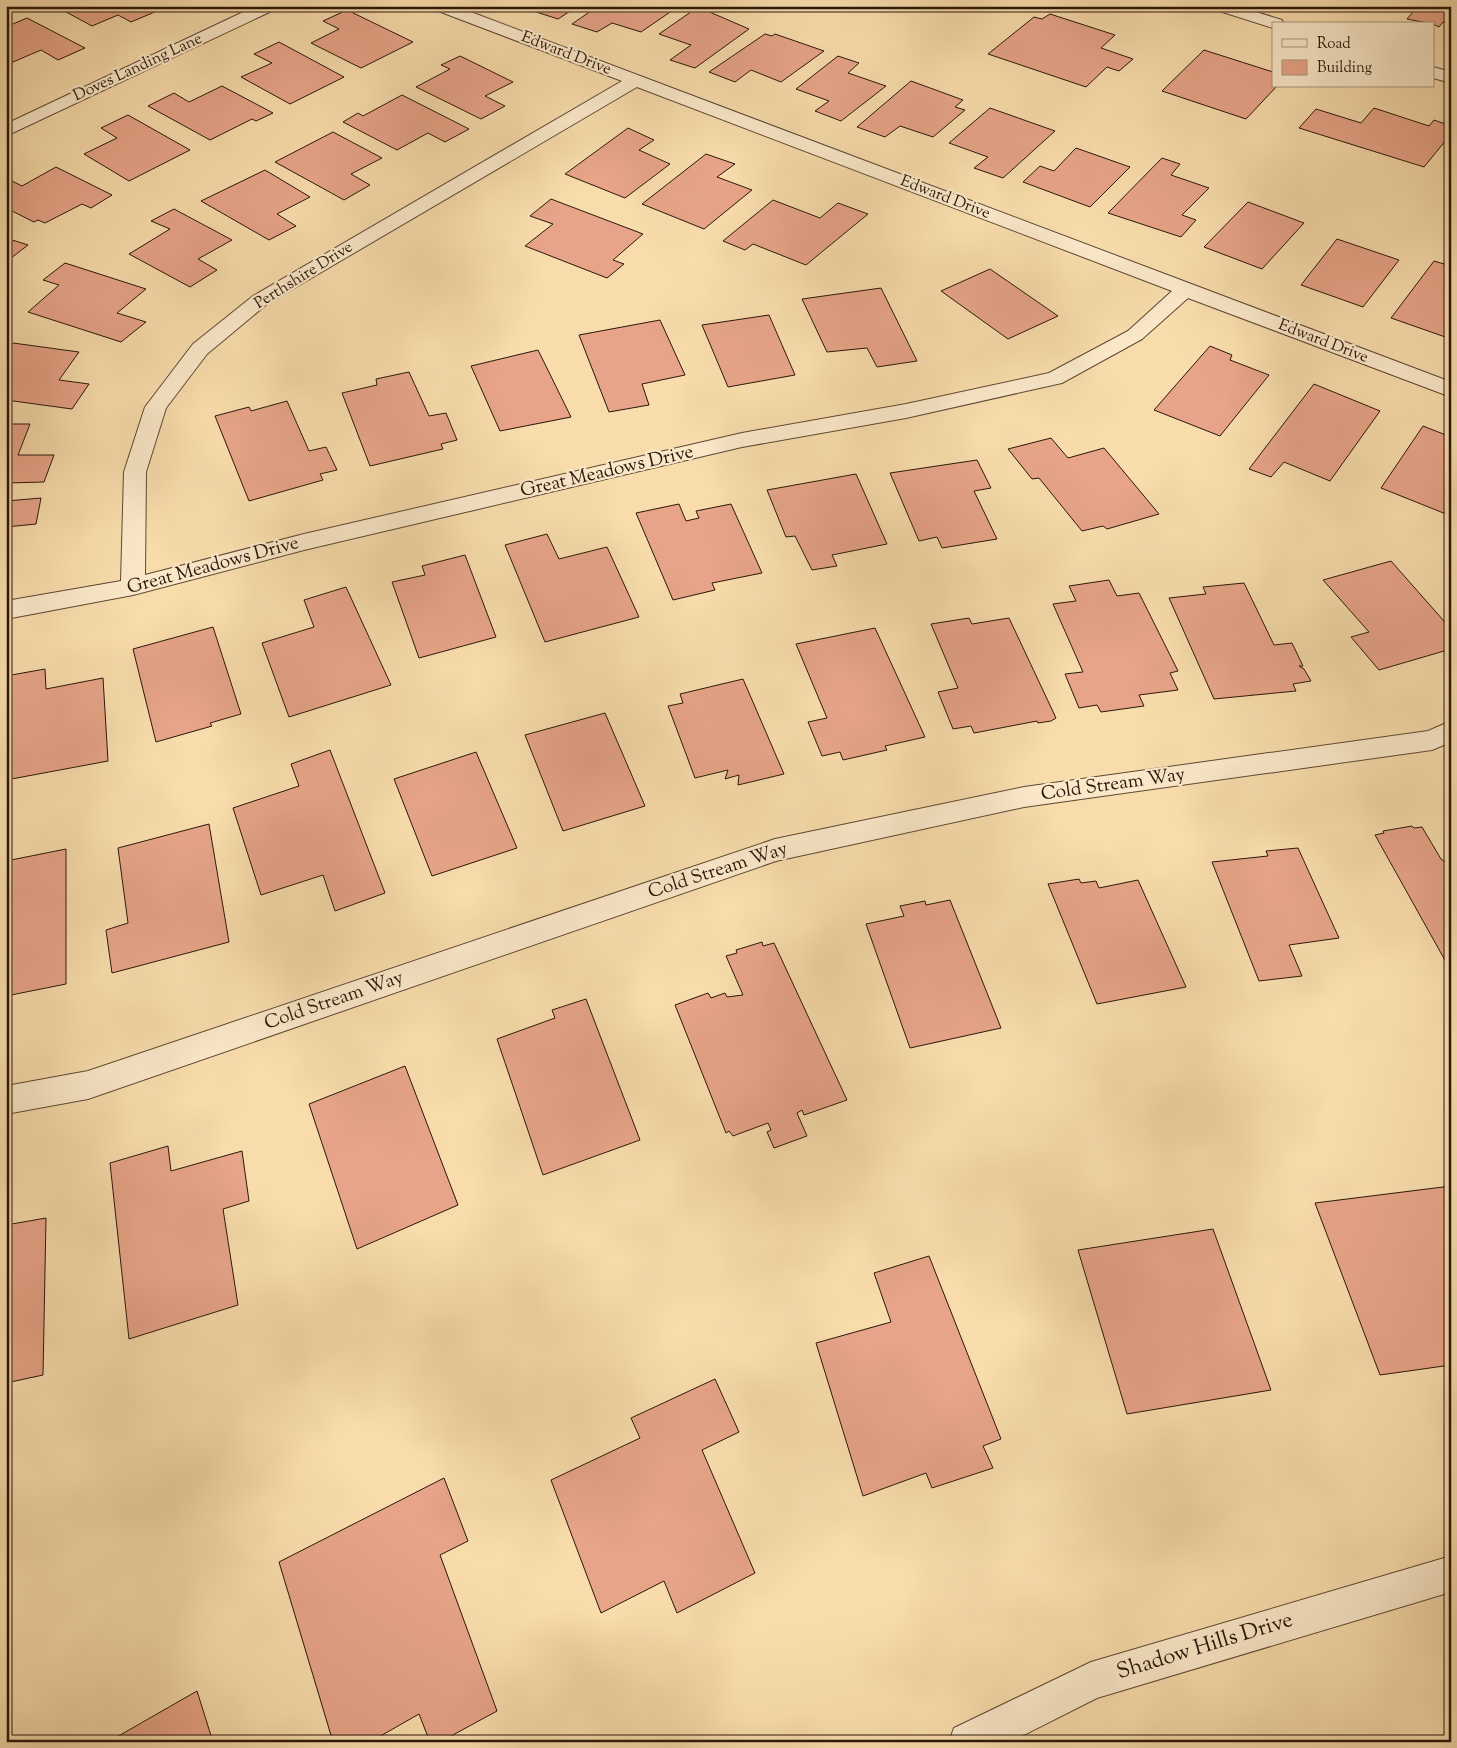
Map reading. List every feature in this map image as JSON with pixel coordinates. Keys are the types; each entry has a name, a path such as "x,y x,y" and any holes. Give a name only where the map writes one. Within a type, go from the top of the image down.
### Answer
{"street":[{"name":"Doves Landing Lane","path":"6,131 270,6"},
{"name":"Edward Drive","path":"439,6 1451,390"},
{"path":"1219,6 1272,23"},
{"path":"1434,72 1451,78"},
{"name":"Perthshire Drive","path":"133,588 134,472 156,407 200,349 260,300 635,81"},
{"name":"Great Meadows Drive","path":"6,610 133,588 304,542 742,440 906,411 1055,378 1135,335 1185,290"},
{"name":"Cold Stream Way","path":"6,1100 88,1085 775,850 1024,797 1432,740 1451,731"},
{"name":"Shadow Hills Drive","path":"968,1742 1091,1681 1451,1574"}],"building":[{"path":"55,6 148,6 157,11 131,22 118,15 92,26"},
{"path":"541,6 578,6 558,19 533,11"},
{"path":"598,6 679,6 641,32 612,23 597,32 572,24"},
{"path":"1418,6 1451,6 1451,24 1443,22 1439,27 1434,24 1434,22 1407,19"},
{"path":"698,7 749,29 695,68 670,60 691,45 659,34"},
{"path":"347,10 413,42 361,68 311,43 339,29 323,21"},
{"path":"1050,14 1115,35 1101,48 1133,59 1119,71 1107,67 1086,87 988,54 1034,17 1042,19"},
{"path":"27,18 85,48 58,60 41,50 6,65 6,27"},
{"path":"765,34 772,36 775,34 824,51 781,82 751,70 735,82 709,72"},
{"path":"279,42 344,77 290,104 241,77 272,63 254,54"},
{"path":"1204,50 1272,72 1272,88 1275,88 1246,119 1162,91"},
{"path":"460,56 513,82 485,96 505,106 481,119 416,87 450,69 441,65"},
{"path":"838,56 859,63 848,73 886,86 841,121 815,111 829,101 796,89"},
{"path":"911,81 963,100 955,107 965,110 933,137 900,126 885,137 857,127"},
{"path":"222,86 273,113 256,121 252,119 210,140 148,106 174,93 189,102"},
{"path":"402,95 469,129 445,142 428,133 397,150 343,122 358,113 363,116"},
{"path":"990,108 1055,131 1003,178 974,168 988,157 949,143"},
{"path":"1374,108 1429,126 1434,120 1451,126 1451,134 1424,167 1299,128 1316,109 1361,123"},
{"path":"128,115 190,150 129,181 84,154 117,138 101,128"},
{"path":"628,128 654,140 639,150 670,164 625,198 565,174"},
{"path":"333,132 382,158 351,174 370,185 344,200 275,162"},
{"path":"1076,148 1130,167 1090,207 1023,182 1040,166 1054,171"},
{"path":"706,154 735,164 717,177 752,190 704,229 642,204"},
{"path":"1162,158 1180,164 1171,175 1209,188 1182,215 1196,220 1181,237 1108,213"},
{"path":"56,167 112,195 91,208 82,204 45,223 38,220 34,222 6,208 6,178 22,186"},
{"path":"265,170 310,197 277,214 296,226 269,240 201,201"},
{"path":"551,199 643,234 613,260 624,264 607,278 525,246 553,224 530,216"},
{"path":"773,200 820,218 838,203 868,214 806,265 753,244 745,250 723,241"},
{"path":"1248,202 1304,223 1262,269 1204,247"},
{"path":"174,209 232,240 198,259 217,270 190,287 129,254 170,229 151,221"},
{"path":"6,238 28,245 6,262"},
{"path":"1337,239 1399,260 1363,307 1301,285"},
{"path":"1434,261 1451,266 1451,339 1391,318"},
{"path":"65,263 146,289 117,313 146,322 121,342 28,312 59,285 43,280"},
{"path":"990,269 1058,316 1008,339 941,291"},
{"path":"881,288 917,361 877,367 867,348 827,352 802,299"},
{"path":"769,315 795,375 728,387 702,325"},
{"path":"660,320 685,375 642,384 649,405 609,412 579,335"},
{"path":"13,343 79,352 59,380 89,384 72,409 6,400 6,350"},
{"path":"1210,346 1232,355 1230,360 1269,375 1220,436 1154,410"},
{"path":"538,350 571,417 500,431 471,366"},
{"path":"409,372 429,416 446,413 457,440 441,444 443,449 370,466 342,393 377,385 376,379"},
{"path":"1314,384 1380,411 1330,481 1284,462 1271,477 1249,469"},
{"path":"287,401 309,451 326,447 337,470 320,474 323,480 249,501 215,416 249,407 251,411"},
{"path":"6,424 30,424 18,455 54,455 44,482 6,483"},
{"path":"1423,426 1451,437 1451,516 1381,488"},
{"path":"1051,438 1068,458 1104,448 1159,514 1107,529 1103,526 1082,531 1039,478 1032,479 1008,449"},
{"path":"977,460 991,488 974,491 997,539 942,548 937,537 919,541 890,473"},
{"path":"856,474 887,544 832,555 837,566 812,570 795,536 786,537 767,490"},
{"path":"41,498 36,524 6,527 6,501"},
{"path":"679,504 686,521 699,518 696,511 731,504 762,573 712,583 715,590 673,600 636,513"},
{"path":"547,534 559,559 607,547 639,617 545,642 505,545"},
{"path":"465,555 496,637 419,658 392,582 425,575 422,566"},
{"path":"1391,561 1451,629 1451,649 1379,670 1351,637 1369,632 1323,580"},
{"path":"1109,580 1117,596 1139,593 1178,671 1170,673 1178,690 1139,695 1144,706 1101,712 1097,705 1079,708 1065,674 1083,672 1053,604 1076,601 1069,586"},
{"path":"1244,583 1274,645 1292,643 1303,666 1299,666 1304,669 1311,681 1293,684 1296,691 1214,699 1169,598 1206,594 1203,587"},
{"path":"346,587 391,685 289,717 262,643 314,627 304,600"},
{"path":"969,618 972,624 1009,618 1056,718 1051,721 1038,723 1037,721 974,733 971,726 953,729 938,692 958,688 931,624"},
{"path":"213,627 241,714 210,723 212,726 156,742 133,649"},
{"path":"875,628 925,737 885,746 887,750 843,760 840,752 822,756 808,722 827,718 796,644"},
{"path":"45,669 46,689 103,678 108,761 6,780 6,676"},
{"path":"743,679 784,774 738,785 739,775 725,779 728,770 695,778 668,706 683,703 680,694"},
{"path":"605,713 645,806 563,831 525,735"},
{"path":"330,750 385,893 335,911 323,875 261,895 233,808 299,786 291,764"},
{"path":"476,752 517,848 432,876 394,779"},
{"path":"209,824 229,942 112,973 106,930 128,923 118,848"},
{"path":"1412,826 1414,828 1422,827 1441,859 1451,866 1451,971 1375,835 1384,833 1383,831"},
{"path":"1298,848 1339,938 1289,945 1302,976 1259,981 1212,862 1268,856 1266,851"},
{"path":"66,849 66,984 6,996 6,861"},
{"path":"1079,879 1081,883 1096,881 1099,888 1138,880 1186,987 1097,1004 1048,884"},
{"path":"950,900 1001,1028 910,1048 866,924 904,916 900,906 925,901 926,905"},
{"path":"762,942 763,946 774,943 847,1100 804,1115 802,1110 797,1113 807,1136 774,1148 767,1132 771,1130 768,1123 733,1136 729,1131 726,1133 675,1005 708,993 711,998 725,993 727,997 743,995 726,956 737,953 736,950"},
{"path":"586,999 640,1140 543,1175 497,1039 555,1018 552,1010"},
{"path":"405,1066 458,1205 357,1249 309,1104"},
{"path":"168,1146 171,1171 242,1151 249,1201 223,1209 238,1305 129,1339 110,1163"},
{"path":"1451,1186 1451,1365 1380,1375 1315,1203"},
{"path":"46,1218 43,1375 6,1383 6,1225"},
{"path":"1213,1229 1271,1390 1127,1414 1078,1250"},
{"path":"929,1256 1001,1439 983,1446 993,1468 932,1488 926,1473 863,1496 816,1343 891,1322 874,1273"},
{"path":"715,1379 739,1432 702,1450 755,1573 677,1613 664,1581 601,1613 551,1480 640,1438 631,1418"},
{"path":"444,1478 468,1541 440,1555 497,1711 440,1742 430,1742 419,1714 370,1742 333,1742 279,1562"},
{"path":"197,1691 213,1742 108,1742"}]}
